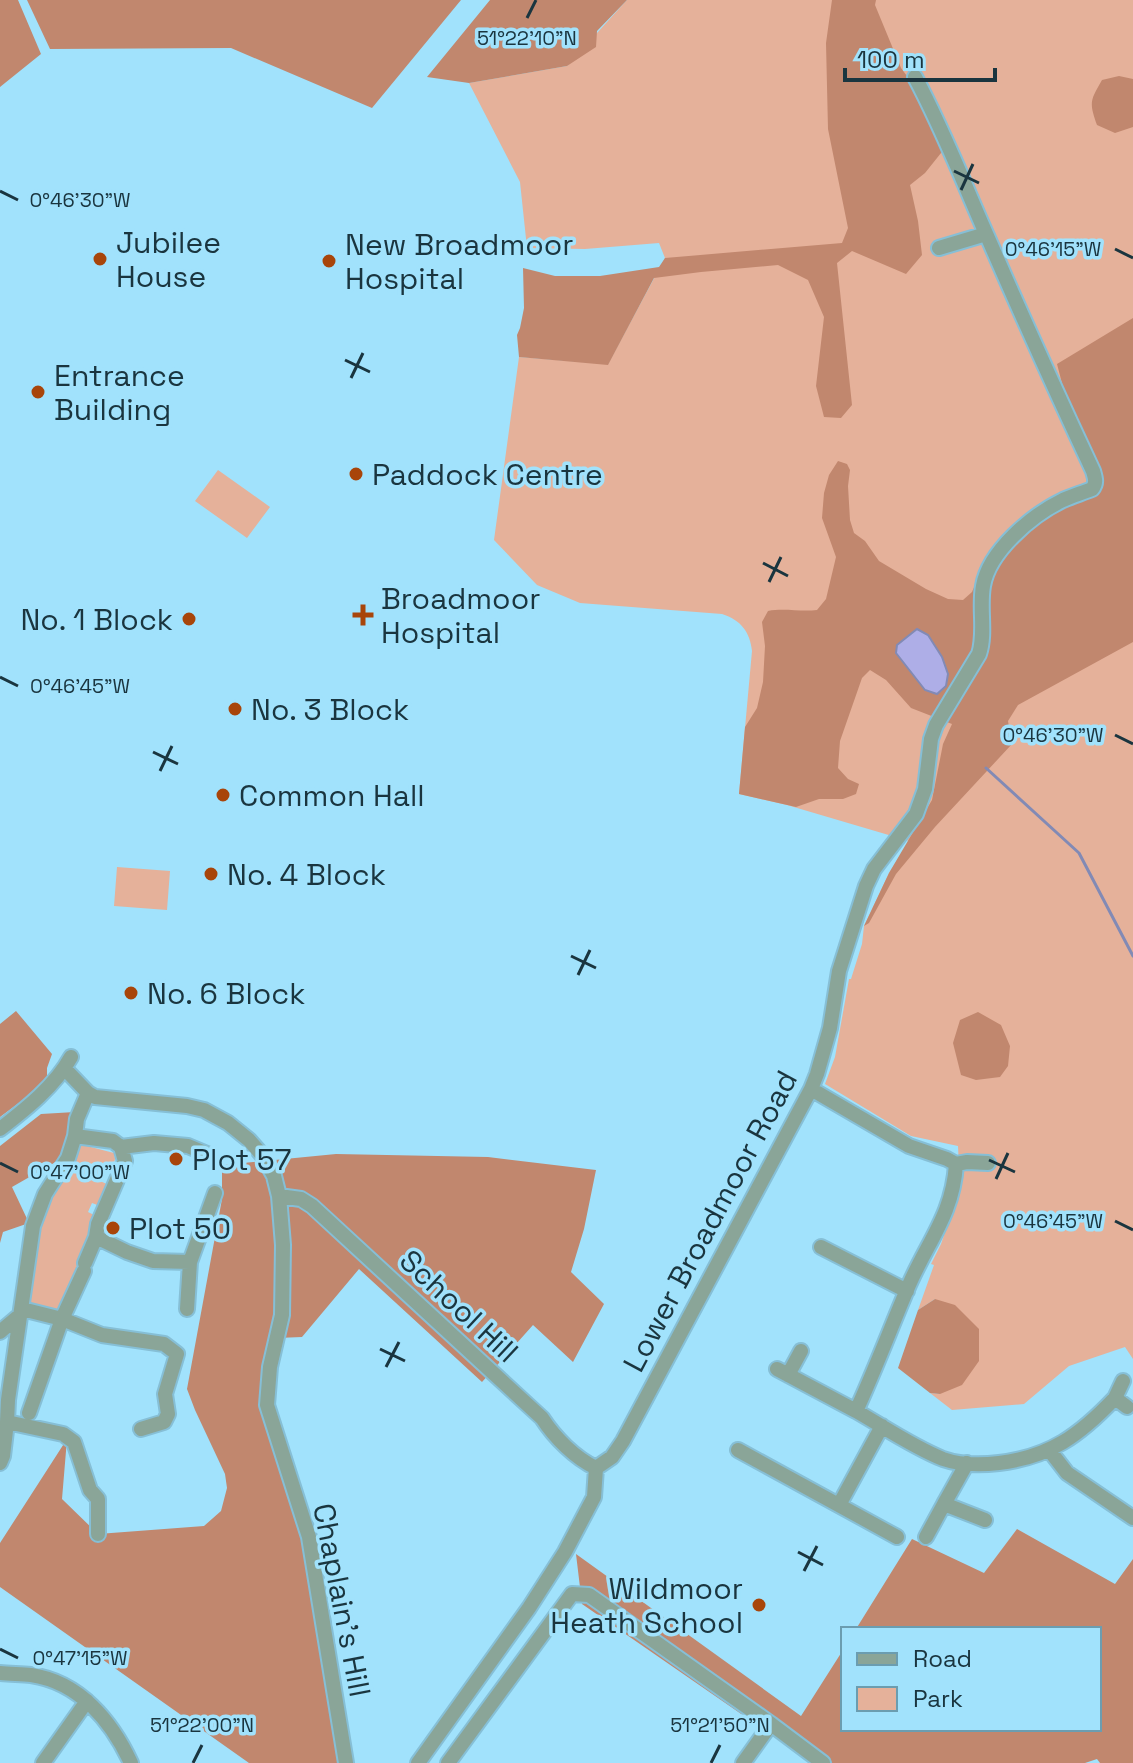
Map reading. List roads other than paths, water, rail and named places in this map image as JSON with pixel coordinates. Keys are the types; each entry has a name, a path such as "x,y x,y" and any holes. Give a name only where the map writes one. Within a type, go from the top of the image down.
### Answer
{"street":[{"path":"915,77 949,146 986,234 939,248"},
{"name":"Lower Broadmoor Road","path":"596,1468 612,1457 623,1441 811,1089 830,1028 839,971 866,886 874,869 916,814 925,789 931,739 936,725 983,643 983,583 994,559 1012,536 1035,519 1061,501 1095,486 1093,471 986,234"},
{"path":"0,1129 68,1063 88,1093 77,1119 68,1158 45,1194 33,1226 4,1399 7,1422 0,1463"},
{"path":"811,1089 909,1146 956,1164 988,1163"},
{"name":"Chaplain's Hill","path":"88,1093 106,1099 187,1106 214,1114 257,1148 270,1168 279,1196 283,1245 282,1315 270,1367 267,1405 309,1537 346,1763"},
{"path":"29,1413 62,1319 96,1237 98,1224 125,1161 121,1147 113,1141 75,1136"},
{"path":"121,1147 154,1143 188,1146 207,1154"},
{"path":"856,1411 907,1291 944,1219 955,1185 956,1164"},
{"path":"187,1309 190,1262 215,1193"},
{"name":"School Hill","path":"279,1196 301,1199 312,1206 542,1418 577,1456 596,1468"},
{"path":"96,1237 153,1261 190,1262"},
{"path":"821,1247 834,1262 907,1291"},
{"path":"21,1312 62,1319 102,1335 164,1344 177,1354 165,1394 168,1414 164,1422 141,1429"},
{"path":"0,1332 21,1312"},
{"path":"801,1351 782,1372 946,1460 967,1463 1022,1460 1050,1451 1121,1403 1123,1381"},
{"path":"7,1422 63,1434 74,1442 90,1490 98,1499 98,1534"},
{"path":"839,1505 882,1426"},
{"path":"738,1450 897,1537"},
{"path":"1050,1451 1067,1473 1133,1518"},
{"path":"926,1537 967,1463"},
{"path":"418,1763 529,1608 565,1552 594,1497 596,1468"},
{"path":"944,1504 985,1520"},
{"path":"448,1763 572,1594 589,1595 823,1763"},
{"path":"0,1673 34,1676 57,1683 87,1701 112,1728 131,1763"},
{"path":"43,1763 87,1701"},
{"path":"743,1763 771,1724"}],"water":[{"path":"917,629 928,635 942,657 948,674 946,686 937,694 925,690 896,653 897,645"}],"waterway":[{"path":"986,768 1079,853 1133,956"}],"place":[{"name":"Jubilee House","path":"100,259"},
{"name":"New Broadmoor Hospital","path":"329,261"},
{"name":"Entrance Building","path":"38,392"},
{"name":"Paddock Centre","path":"356,474"},
{"name":"Broadmoor Hospital","path":"363,615"},
{"name":"No. 1 Block","path":"189,619"},
{"name":"No. 3 Block","path":"235,709"},
{"name":"Common Hall","path":"223,795"},
{"name":"No. 4 Block","path":"211,874"},
{"name":"No. 6 Block","path":"131,993"},
{"name":"Plot 57","path":"176,1159"},
{"name":"Plot 50","path":"113,1228"},
{"name":"Wildmoor Heath School","path":"759,1605"}]}
